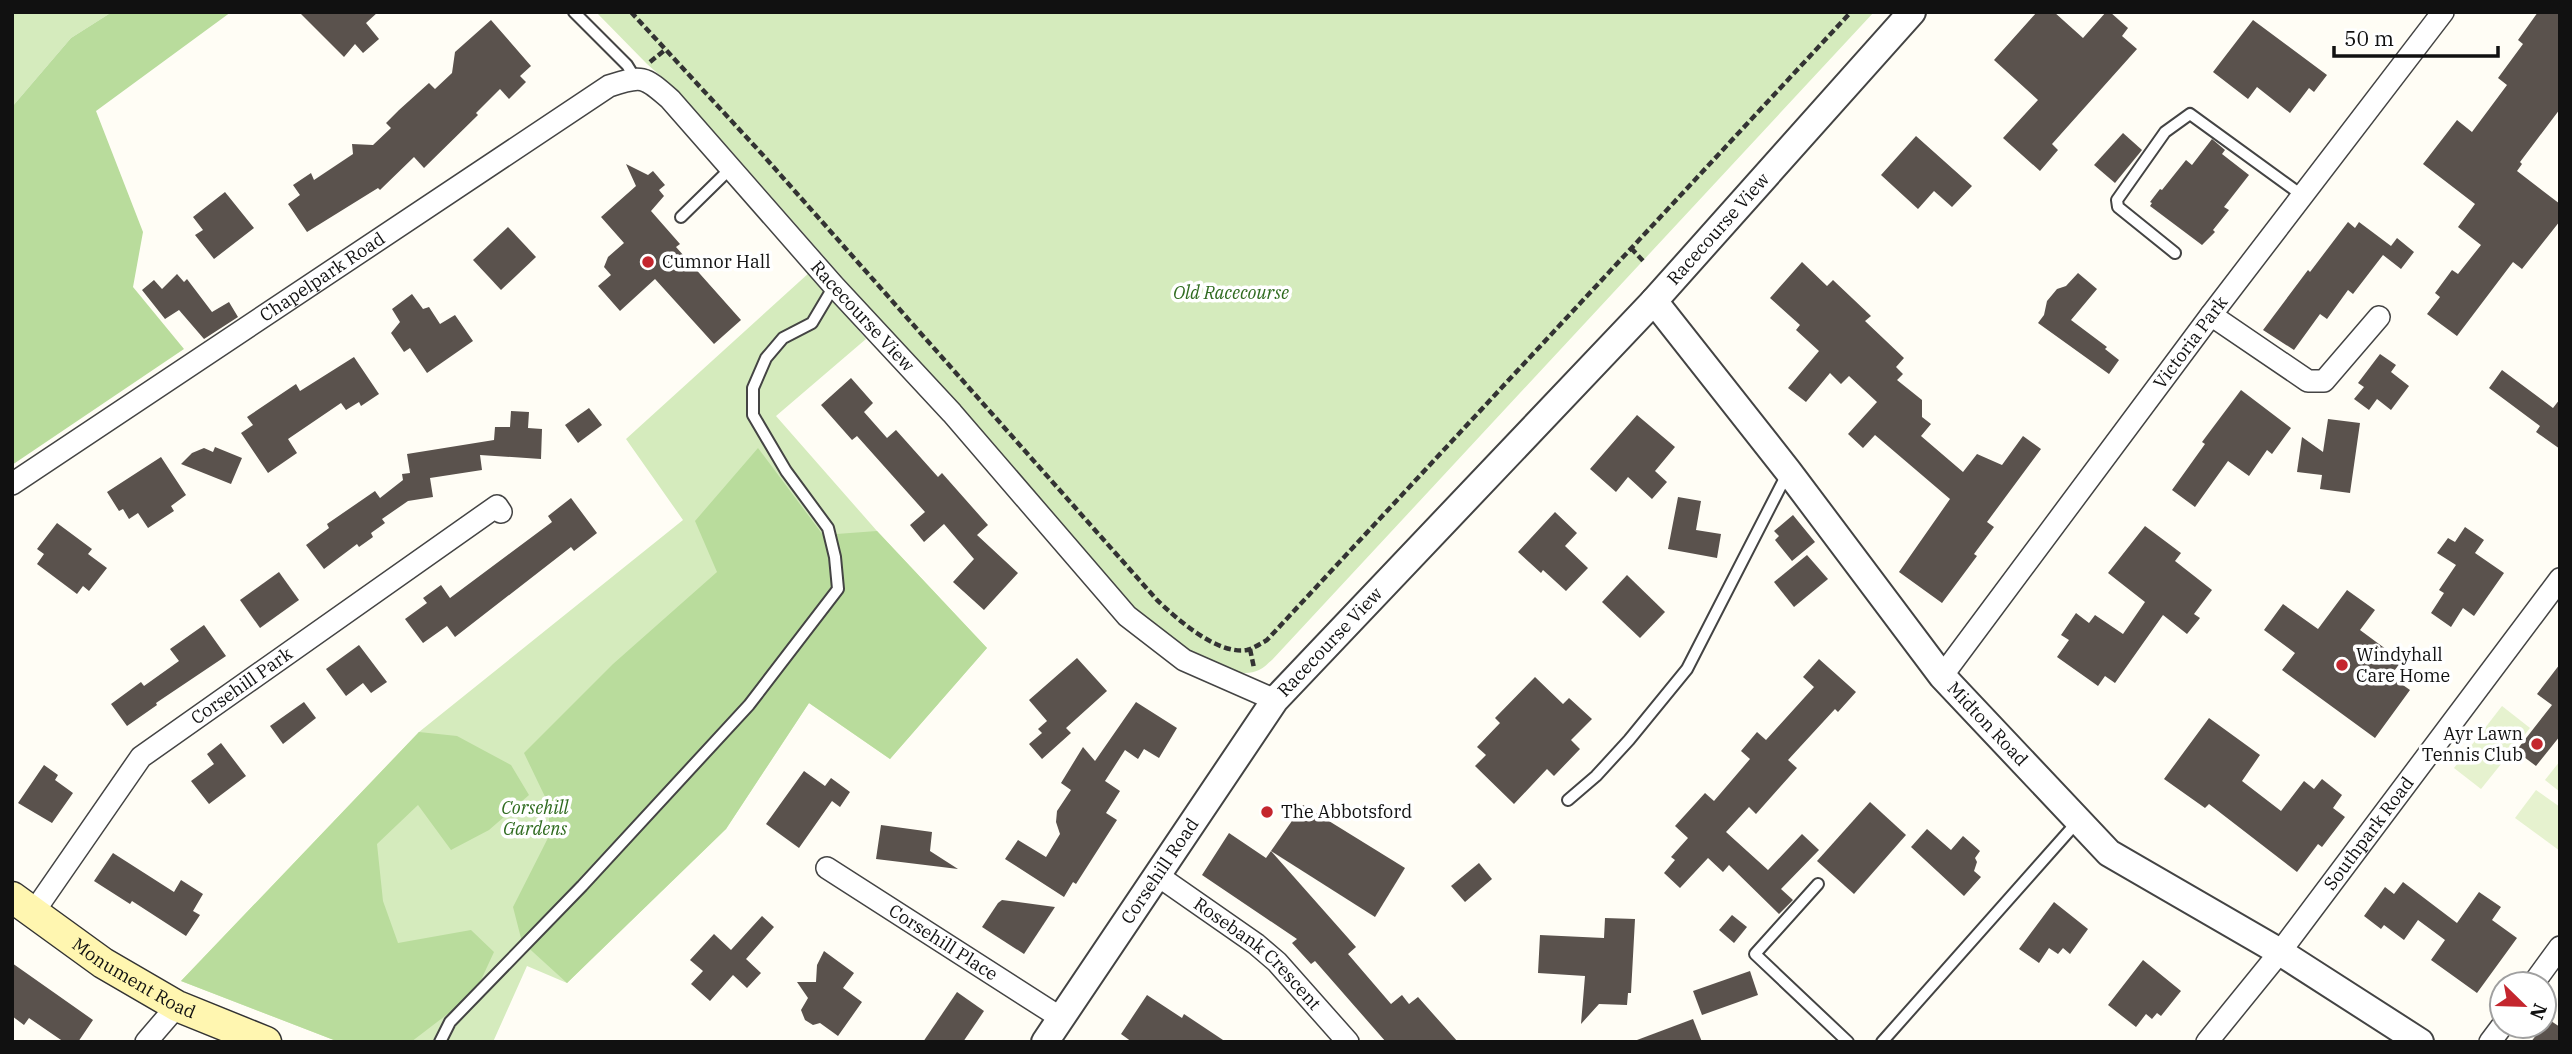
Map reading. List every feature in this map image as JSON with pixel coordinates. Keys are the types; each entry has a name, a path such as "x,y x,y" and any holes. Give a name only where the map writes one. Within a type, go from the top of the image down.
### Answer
{"main road":[{"name":"Monument Road","path":"23,905 103,963 177,1006 266,1042"}],"street":[{"name":"Racecourse View","path":"635,78 651,84 670,99 834,286 952,413 1127,617 1184,660 1275,700 1654,301 1912,12"},
{"name":"Victoria Park","path":"1942,676 2211,315 2443,12"},
{"name":"Chapelpark Road","path":"12,484 610,86 635,78"},
{"name":"Midton Road","path":"1654,301 1788,471 1942,676 2109,853 2280,952 2420,1042"},
{"path":"2211,315 2308,381 2324,381 2379,317"},
{"name":"Corsehill Park","path":"23,905 141,757 495,502"},
{"name":"Southpark Road","path":"2207,1042 2280,952 2560,579"},
{"name":"Corsehill Road","path":"1045,1042 1275,700"},
{"name":"Corsehill Place","path":"827,868 1061,1018"},
{"name":"Rosebank Crescent","path":"1157,875 1256,944 1277,962 1348,1042"},
{"path":"2543,970 2560,947"},
{"path":"146,1042 177,1006"}],"lane":[{"path":"574,12 627,65 635,78"},
{"path":"2175,253 2118,207 2117,200 2165,132 2190,114 2302,196"},
{"path":"681,217 731,168"},
{"path":"440,1042 450,1022 582,887 749,705 838,589 835,557 828,528 786,471 753,415 753,388 766,358 783,338 812,323 834,286"},
{"path":"1568,800 1620,749 1688,669 1788,471"},
{"path":"1882,1042 2078,821"},
{"path":"1818,884 1755,954 1848,1042"}],"path":[{"path":"631,12 762,154 1157,600 1199,634 1232,649 1250,649 1267,640 1851,12"},
{"path":"1631,248 1644,262"},
{"path":"1250,649 1255,671"}],"green space":[{"path":"12,12 112,12 71,38 12,107"},
{"path":"112,12 231,12 96,111 143,232 133,287 184,349 12,465 12,107 71,38"},
{"name":"Old Racecourse","path":"596,12 1874,12 1272,660 1259,670 1245,673 1211,664 1176,642 1136,610 679,92"},
{"name":"Corsehill Gardens","path":"810,272 866,339 776,416 877,531 987,648 890,759 809,703 726,829 567,983 527,966 493,1042 339,1042 181,981 419,732 683,520 626,439"},
{"path":"758,448 823,535 877,531 987,648 890,759 809,703 726,829 567,983 522,942 513,907 549,836 549,805 524,753 613,664 717,572 695,521"},
{"path":"2502,706 2530,728 2481,789 2454,768"},
{"path":"419,732 457,736 511,765 529,795 489,830 451,850 418,805 377,844 383,901 398,943 471,930 494,952 475,993 411,1042 339,1042 181,981"},
{"path":"2560,761 2560,792 2545,780"},
{"path":"2536,790 2560,807 2560,851 2515,818"}],"building":[{"path":"299,12 378,12 366,23 379,39 363,53 355,44 344,57"},
{"path":"2037,12 2054,12 2083,38 2106,12 2110,12 2128,28 2122,36 2137,49 2052,144 2058,150 2040,171 2003,138 2038,100 1994,60"},
{"path":"2538,12 2560,12 2560,109 2520,162 2522,164 2517,171 2560,204 2560,221 2522,269 2513,262 2457,336 2427,314 2440,297 2435,293 2452,270 2458,274 2481,245 2458,227 2475,204 2423,164 2457,120 2472,132 2507,85 2498,78 2523,44 2518,40"},
{"path":"491,20 531,66 520,76 526,82 509,99 500,89 476,113 478,115 424,168 414,157 380,190 378,188 307,232 288,204 300,195 293,185 311,173 314,180 353,154 352,144 373,145 391,128 386,123 399,110 429,83 435,89 452,73 455,52"},
{"path":"2253,20 2327,75 2314,92 2309,88 2290,113 2257,87 2248,99 2213,72"},
{"path":"2123,133 2142,150 2115,183 2094,165"},
{"path":"1916,136 1972,186 1952,207 1934,191 1918,209 1881,175"},
{"path":"2212,139 2225,150 2222,154 2249,175 2224,207 2229,210 2213,230 2215,232 2202,245 2150,206 2150,202 2186,160 2192,165"},
{"name":"Cumnor Hall","path":"626,164 648,175 653,171 665,185 659,190 664,196 651,211 680,244 676,247 741,320 714,344 655,279 620,311 598,286 611,275 604,267 608,257 624,243 601,217 636,186"},
{"path":"225,192 254,228 214,259 195,235 203,230 193,217"},
{"path":"2348,222 2355,228 2359,222 2391,246 2397,238 2414,252 2401,269 2383,255 2353,294 2348,290 2327,319 2320,314 2294,350 2263,330"},
{"path":"508,227 536,257 501,290 473,260"},
{"path":"1802,262 1827,286 1833,280 1871,316 1865,321 1904,358 1896,367 1903,374 1897,380 1922,400 1922,417 1931,424 1921,436 1963,472 1977,454 2002,465 2023,436 2041,449 1987,522 1994,527 1974,554 1977,556 1942,603 1899,572 1950,499 1875,435 1863,448 1848,434 1877,402 1849,376 1841,384 1830,373 1806,402 1788,388 1819,351 1796,330 1800,325 1770,298"},
{"path":"2078,273 2097,289 2071,320 2107,347 2105,349 2119,360 2109,374 2038,323 2044,315 2047,301 2057,289 2066,286"},
{"path":"177,274 184,282 187,279 212,312 229,302 238,317 204,339 179,310 165,319 142,290 154,280 162,289"},
{"path":"412,294 423,309 429,307 440,324 455,315 473,341 427,373 410,348 404,352 391,333 400,322 392,309"},
{"path":"2380,354 2396,365 2391,372 2409,386 2391,410 2377,399 2369,410 2354,399 2364,387 2358,383"},
{"path":"354,357 379,394 361,406 359,402 346,410 341,403 288,439 297,453 268,473 241,433 253,425 247,417 296,384 300,391"},
{"path":"2502,370 2553,408 2560,399 2560,449 2536,432 2540,426 2489,388"},
{"path":"851,378 873,403 864,412 887,438 896,430 938,477 942,473 988,525 977,535 1018,573 984,610 953,582 974,559 944,524 924,542 910,525 925,512 857,436 852,440 821,405"},
{"path":"2241,390 2291,428 2272,454 2267,450 2249,476 2228,461 2195,507 2172,490 2205,444 2202,442"},
{"path":"589,408 602,425 578,443 565,425"},
{"path":"511,411 529,412 528,428 542,429 541,459 480,455 482,470 430,478 433,497 408,501 382,519 385,523 371,533 373,537 359,547 357,544 324,569 306,545 329,528 327,524 375,491 380,498 403,480 402,474 410,473 407,454 494,440 495,427 510,427"},
{"path":"1637,415 1675,447 1655,471 1667,482 1652,499 1628,477 1616,492 1590,469"},
{"path":"2328,419 2360,423 2350,493 2320,489 2322,475 2297,472 2302,437 2323,452"},
{"path":"215,447 242,458 231,484 181,464 192,453 204,448 213,452"},
{"path":"161,457 186,495 171,506 174,511 148,528 138,513 129,519 123,509 119,511 107,492"},
{"path":"1678,497 1701,501 1696,530 1721,534 1717,558 1668,549"},
{"path":"571,498 597,533 574,551 571,547 455,637 447,626 423,643 405,619 427,603 423,598 441,585 450,598 552,522 548,516"},
{"path":"1555,512 1577,533 1565,546 1588,568 1566,591 1518,552"},
{"path":"1793,515 1815,542 1792,561 1775,540 1779,536 1774,531"},
{"path":"57,523 92,549 88,554 107,568 89,591 83,586 77,594 37,564 44,554 37,549"},
{"path":"2145,526 2181,553 2175,561 2212,590 2194,614 2200,618 2187,634 2163,615 2115,683 2105,676 2098,686 2057,657 2069,640 2061,635 2076,613 2089,623 2095,615 2123,634 2145,602 2108,573"},
{"path":"2465,527 2484,540 2475,553 2504,573 2474,616 2463,608 2451,627 2431,613 2444,593 2439,590 2456,565 2437,553 2448,538 2455,542"},
{"path":"1807,555 1828,579 1794,607 1774,582"},
{"path":"279,572 299,600 260,628 240,600"},
{"path":"1627,575 1665,612 1640,638 1602,602"},
{"name":"Windyhall Care Home","path":"2347,590 2375,610 2360,630 2402,661 2390,676 2410,690 2375,738 2282,670 2295,653 2264,630 2283,604 2318,629"},
{"path":"204,625 226,656 127,726 111,704 141,682 144,686 179,661 170,649"},
{"path":"359,645 387,682 371,693 363,683 346,696 326,669"},
{"path":"1077,658 1107,691 1066,728 1071,733 1042,759 1029,744 1042,733 1038,729 1047,721 1029,700"},
{"path":"1819,659 1856,692 1838,712 1835,709 1788,760 1797,768 1756,814 1749,807 1726,832 1768,870 1802,834 1819,850 1781,889 1793,900 1779,914 1729,865 1723,872 1708,858 1680,888 1664,873 1675,860 1671,857 1688,838 1675,826 1705,793 1714,801 1750,759 1741,751 1757,732 1766,740 1814,687 1803,677"},
{"path":"2560,664 2560,736 2536,766 2516,751 2552,705 2537,694"},
{"path":"1535,677 1563,704 1569,698 1592,719 1571,740 1580,749 1554,776 1547,769 1514,804 1475,766 1486,755 1477,747 1500,723 1495,718"},
{"path":"304,702 316,718 283,744 270,726"},
{"path":"1136,702 1177,728 1159,758 1144,749 1138,759 1125,750 1105,781 1120,791 1106,813 1117,820 1076,884 1073,882 1064,897 1005,859 1018,840 1046,857 1060,834 1056,822 1057,811 1071,790 1061,783 1083,747 1095,761"},
{"path":"2209,718 2260,755 2242,781 2281,811 2304,781 2314,789 2322,779 2342,795 2333,808 2345,817 2322,847 2318,844 2297,872 2209,804 2205,808 2164,779"},
{"path":"221,743 246,776 209,804 191,781 214,764 207,754"},
{"path":"44,765 58,775 55,780 73,793 52,823 18,803"},
{"path":"804,771 825,786 831,778 850,792 840,807 832,801 799,848 766,824"},
{"path":"1870,802 1906,835 1854,894 1817,861"},
{"path":"1303,805 1405,868 1375,917 1271,851"},
{"path":"881,825 932,832 930,851 958,869 876,859"},
{"path":"1927,829 1951,850 1963,836 1980,851 1975,858 1977,862 1974,871 1981,877 1964,896 1911,847"},
{"path":"1229,833 1266,858 1271,851 1356,947 1348,954 1391,1004 1402,995 1409,1004 1418,997 1458,1042 1386,1042 1315,961 1311,964 1292,943 1297,939 1202,875"},
{"path":"113,853 174,892 181,880 203,894 193,911 200,915 186,936 132,901 130,904 94,881"},
{"path":"1479,863 1492,879 1465,902 1451,886"},
{"path":"2403,882 2457,923 2479,892 2501,907 2492,920 2517,938 2494,970 2488,970 2488,978 2477,993 2431,960 2445,940 2418,920 2404,940 2384,925 2381,929 2364,916 2385,887 2394,894"},
{"path":"1002,900 1055,907 1024,954 982,927"},
{"path":"2054,902 2088,929 2070,954 2063,948 2058,954 2049,948 2039,963 2019,949"},
{"path":"1732,915 1747,927 1734,943 1719,930"},
{"path":"762,916 774,927 746,959 761,973 747,988 733,975 710,1001 691,984 703,971 690,960 714,934 731,950"},
{"path":"1605,918 1635,919 1631,993 1628,993 1627,1005 1599,1004 1581,1024 1585,976 1538,973 1540,935 1604,938"},
{"path":"824,951 854,973 843,988 862,1002 838,1036 820,1023 813,1025 805,1020 801,1010 808,998 797,982 816,982 817,965"},
{"path":"2143,960 2181,991 2161,1016 2157,1013 2152,1019 2146,1014 2136,1027 2108,1005"},
{"path":"12,963 93,1020 78,1042 64,1042 29,1018 24,1025 12,1016"},
{"path":"1750,971 1758,995 1702,1015 1693,991"},
{"path":"957,992 984,1011 963,1042 923,1042"},
{"path":"1147,995 1182,1018 1184,1014 1226,1042 1132,1042 1121,1034"},
{"path":"1693,1019 1702,1042 1637,1042 1637,1040"},
{"path":"2558,1026 2560,1027 2560,1042 2531,1042 2558,1040"}],"place":[{"name":"Cumnor Hall","path":"648,262"},
{"name":"Windyhall Care Home","path":"2342,665"},
{"name":"Ayr Lawn Tennis Club","path":"2537,744"},
{"name":"The Abbotsford","path":"1267,812"}]}
